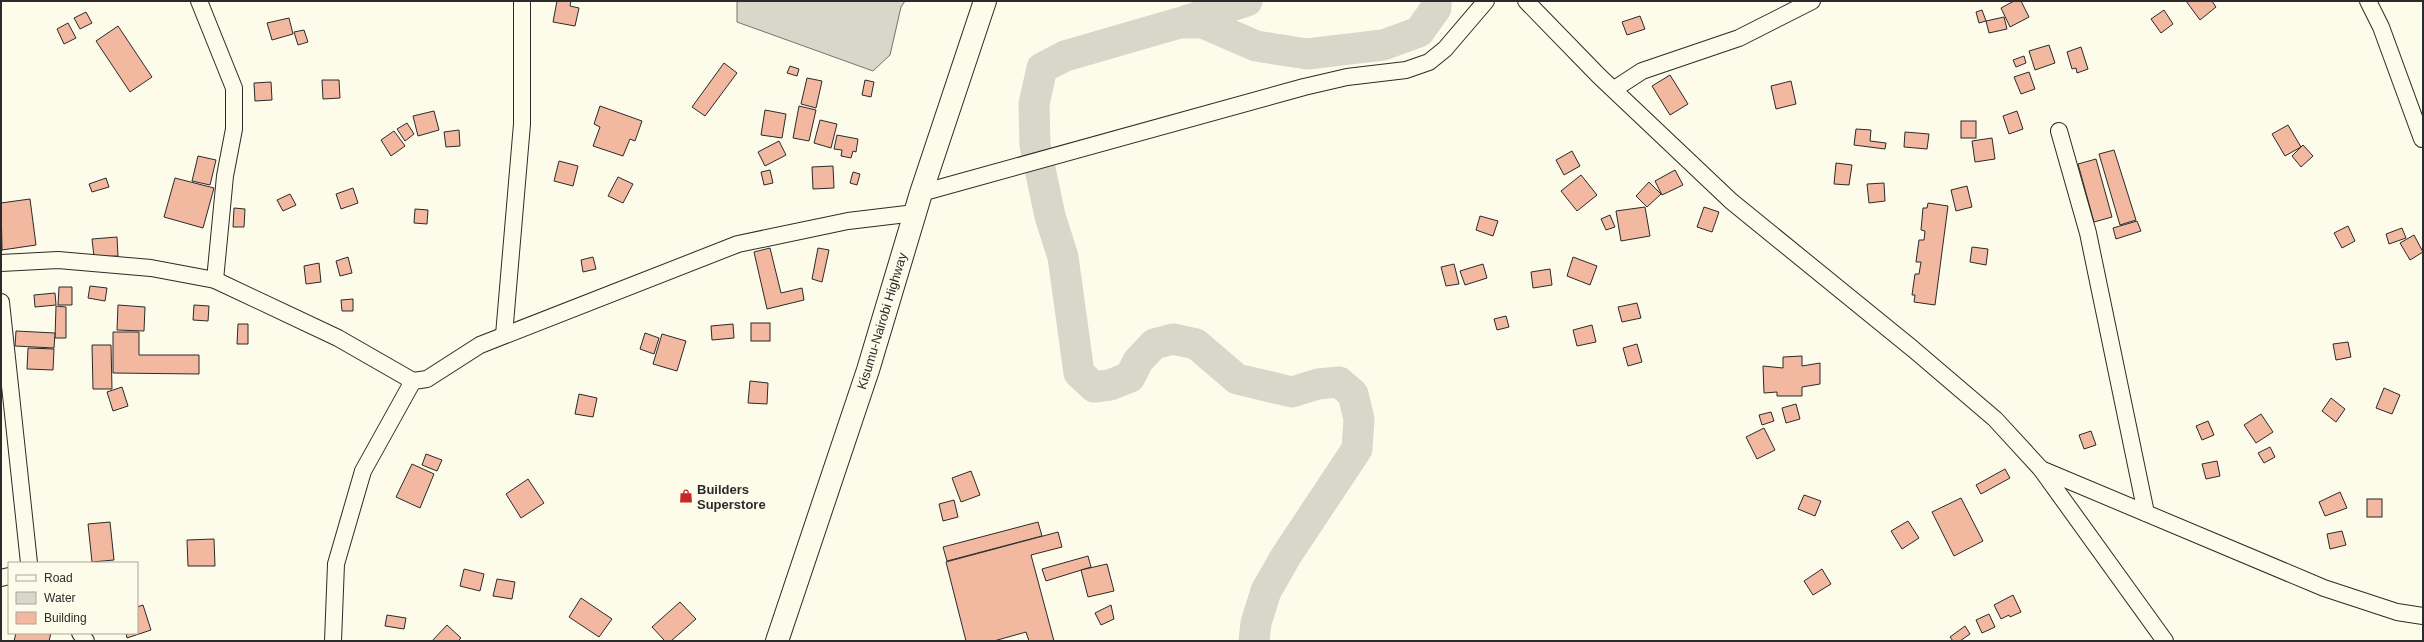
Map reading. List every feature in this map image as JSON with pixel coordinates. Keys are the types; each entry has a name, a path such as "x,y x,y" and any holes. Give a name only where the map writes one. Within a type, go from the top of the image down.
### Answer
{"highway":[{"name":"Kisumu-Nairobi Highway","path":"777,641 868,370 918,203 985,1"}],"street":[{"path":"199,1 234,88 234,129 225,176 215,280"},
{"path":"504,335 522,124 522,1"},
{"path":"1,263 58,260 151,268 215,280 338,338 413,381 427,379 480,345 738,244 848,221 918,203 1017,167 1075,149 1304,87 1347,77 1406,70 1429,62 1444,49 1486,1"},
{"path":"1526,1 1599,76 1731,201 1925,359 1995,419 2041,469 2165,641"},
{"path":"1619,86 1642,71 1739,38 1812,1"},
{"path":"2368,1 2382,27 2422,139"},
{"path":"2059,131 2088,233 2146,513"},
{"path":"1,302 29,562"},
{"path":"333,641 336,564 363,470 413,381"},
{"path":"2041,469 2324,588 2397,612 2423,616"}],"water":[{"path":"737,1 905,1 901,7 890,55 873,71 737,22"}],"building":[{"path":"557,1 571,1 570,6 579,8 575,26 553,22"},
{"path":"2014,1 2021,1 2029,17 2010,27 2001,8"},
{"path":"2186,1 2212,1 2216,7 2200,20"},
{"path":"1982,10 1986,21 1979,23 1976,12"},
{"path":"2164,10 2173,24 2161,33 2151,19"},
{"path":"86,12 92,23 80,29 74,18"},
{"path":"1640,16 1645,29 1627,35 1622,22"},
{"path":"2004,17 2007,29 1989,33 1986,21"},
{"path":"289,18 293,34 272,40 267,23"},
{"path":"68,23 76,38 64,44 57,29"},
{"path":"118,26 152,77 130,92 96,41"},
{"path":"304,30 308,42 298,45 294,32"},
{"path":"2049,45 2055,63 2035,70 2029,51"},
{"path":"2081,47 2088,69 2077,73 2076,68 2072,69 2067,52"},
{"path":"2024,56 2026,63 2016,67 2013,60"},
{"path":"724,63 737,73 705,116 692,107"},
{"path":"790,66 799,69 797,76 787,73"},
{"path":"2029,72 2035,89 2021,94 2014,77"},
{"path":"1670,75 1688,104 1670,115 1652,86"},
{"path":"807,78 822,81 816,108 801,104"},
{"path":"322,80 339,80 340,98 323,99"},
{"path":"865,80 874,82 871,97 862,95"},
{"path":"1791,81 1796,104 1776,109 1771,86"},
{"path":"271,82 272,100 255,101 254,83"},
{"path":"600,106 642,121 635,141 630,139 623,156 593,146 600,127 594,124"},
{"path":"799,106 816,110 809,141 793,138"},
{"path":"765,110 786,114 782,138 761,135"},
{"path":"434,111 439,130 418,136 413,116"},
{"path":"2017,111 2023,129 2009,134 2003,116"},
{"path":"820,120 837,124 831,148 814,143"},
{"path":"1961,121 1976,121 1976,138 1961,138"},
{"path":"407,123 414,134 405,141 397,129"},
{"path":"2288,125 2301,147 2285,156 2272,134"},
{"path":"1856,129 1871,130 1870,141 1886,143 1885,149 1854,145"},
{"path":"459,130 460,146 446,147 444,132"},
{"path":"394,131 405,146 391,156 381,140"},
{"path":"1905,132 1929,134 1927,149 1904,147"},
{"path":"837,135 858,139 856,152 853,151 851,158 841,156 842,150 834,149"},
{"path":"1992,138 1995,159 1975,162 1972,141"},
{"path":"779,141 786,155 765,166 758,152"},
{"path":"2303,145 2313,156 2301,167 2292,156"},
{"path":"2114,150 2136,220 2120,225 2099,154"},
{"path":"1572,151 1580,166 1564,175 1556,160"},
{"path":"198,156 216,160 210,185 192,181"},
{"path":"2096,159 2112,217 2094,222 2078,164"},
{"path":"559,161 578,166 573,186 554,181"},
{"path":"1836,163 1852,165 1849,185 1834,184"},
{"path":"833,166 834,188 813,189 812,167"},
{"path":"770,170 773,183 764,185 761,172"},
{"path":"1675,170 1683,185 1662,195 1655,181"},
{"path":"853,172 860,174 857,185 850,183"},
{"path":"1581,175 1597,195 1577,211 1561,191"},
{"path":"618,177 633,184 623,203 608,196"},
{"path":"106,178 109,187 92,192 89,184"},
{"path":"175,178 214,188 203,228 164,217"},
{"path":"1649,182 1661,194 1647,207 1636,196"},
{"path":"1884,183 1885,201 1869,203 1867,184"},
{"path":"1967,186 1972,207 1956,211 1951,190"},
{"path":"353,188 358,203 341,209 336,194"},
{"path":"290,194 296,205 283,211 277,200"},
{"path":"30,199 36,245 2,250 1,203"},
{"path":"1928,203 1948,206 1935,305 1914,302 1915,295 1912,295 1915,274 1919,274 1921,262 1916,262 1919,240 1924,240 1925,231 1921,230 1923,208 1927,208"},
{"path":"1645,207 1650,236 1621,241 1616,211"},
{"path":"1704,207 1719,212 1712,232 1697,227"},
{"path":"234,208 245,209 244,227 233,227"},
{"path":"415,209 428,210 427,224 414,223"},
{"path":"1610,215 1615,227 1606,230 1601,219"},
{"path":"1480,216 1498,221 1493,236 1476,230"},
{"path":"2137,221 2141,231 2116,239 2113,228"},
{"path":"2348,226 2355,241 2342,248 2334,233"},
{"path":"2402,228 2406,238 2389,244 2386,234"},
{"path":"2414,235 2423,252 2410,260 2400,243"},
{"path":"117,237 118,256 94,257 92,239"},
{"path":"1972,247 1988,249 1986,265 1970,262"},
{"path":"770,248 781,293 802,288 804,300 767,309 754,252"},
{"path":"818,248 829,250 822,282 812,279"},
{"path":"348,257 352,273 340,276 336,261"},
{"path":"593,257 596,269 583,272 581,260"},
{"path":"1573,257 1597,266 1590,285 1567,276"},
{"path":"319,263 321,282 306,284 304,266"},
{"path":"1454,264 1459,284 1446,286 1441,267"},
{"path":"1483,264 1487,278 1465,285 1460,271"},
{"path":"1550,269 1552,285 1533,288 1531,272"},
{"path":"90,286 107,288 105,301 88,298"},
{"path":"59,287 72,287 72,305 58,305"},
{"path":"55,293 56,305 35,307 34,295"},
{"path":"353,299 353,311 342,311 341,300"},
{"path":"1637,303 1641,318 1622,322 1618,307"},
{"path":"118,305 145,307 144,331 117,330"},
{"path":"194,305 209,306 208,321 193,320"},
{"path":"56,306 66,307 66,338 55,338"},
{"path":"1506,316 1509,327 1497,330 1494,319"},
{"path":"751,323 770,323 770,341 751,341"},
{"path":"238,324 248,324 248,344 237,344"},
{"path":"733,324 734,338 712,340 711,326"},
{"path":"1592,325 1596,342 1577,346 1573,330"},
{"path":"16,331 55,333 54,348 15,346"},
{"path":"113,332 139,332 139,355 199,355 199,374 113,373"},
{"path":"645,333 659,338 654,354 640,349"},
{"path":"662,334 686,341 677,371 653,364"},
{"path":"2348,342 2351,357 2336,360 2333,344"},
{"path":"1637,344 1642,362 1628,366 1623,348"},
{"path":"92,345 111,345 112,389 93,389"},
{"path":"28,348 54,349 53,370 27,369"},
{"path":"1802,356 1802,366 1820,363 1820,384 1802,387 1802,396 1777,396 1777,392 1764,393 1763,366 1783,368 1783,357"},
{"path":"750,381 768,383 767,404 748,403"},
{"path":"122,387 128,406 113,411 107,392"},
{"path":"2384,388 2400,395 2392,414 2376,408"},
{"path":"579,394 597,398 593,417 575,414"},
{"path":"2331,398 2345,409 2336,422 2322,411"},
{"path":"1796,404 1800,419 1786,423 1782,408"},
{"path":"1771,412 1774,421 1762,425 1759,415"},
{"path":"2261,414 2273,432 2256,443 2244,425"},
{"path":"2208,421 2214,435 2202,440 2196,426"},
{"path":"1764,428 1775,450 1757,459 1746,437"},
{"path":"2091,431 2096,445 2084,449 2079,435"},
{"path":"2270,447 2275,457 2264,463 2258,453"},
{"path":"426,454 442,460 437,471 422,465"},
{"path":"2217,461 2220,476 2206,479 2202,464"},
{"path":"412,464 434,474 420,508 396,497"},
{"path":"2005,469 2010,478 1981,494 1976,485"},
{"path":"971,471 980,495 961,502 952,478"},
{"path":"528,479 544,503 521,518 506,494"},
{"path":"2340,492 2347,508 2325,516 2319,502"},
{"path":"1804,495 1821,501 1815,516 1798,509"},
{"path":"1961,498 1983,541 1954,556 1932,512"},
{"path":"2367,499 2382,499 2382,517 2367,517"},
{"path":"954,500 958,517 943,521 939,504"},
{"path":"1908,521 1919,538 1902,549 1891,531"},
{"path":"110,522 114,560 92,562 88,524"},
{"path":"1038,522 1042,536 947,561 943,547"},
{"path":"2342,531 2346,545 2330,549 2327,534"},
{"path":"1058,532 1062,547 1031,555 1054,641 1029,641 1026,632 994,641 966,641 946,562"},
{"path":"214,539 215,566 188,566 187,540"},
{"path":"1088,556 1091,567 1046,581 1042,569"},
{"path":"1107,564 1114,591 1088,597 1081,570"},
{"path":"464,569 484,574 480,591 460,586"},
{"path":"1822,569 1831,584 1813,595 1804,581"},
{"path":"497,579 515,582 512,599 493,596"},
{"path":"2013,595 2021,612 2001,619 1994,605"},
{"path":"581,598 612,619 599,637 569,617"},
{"path":"680,602 696,619 671,641 665,641 652,627"},
{"path":"143,605 151,630 127,638 126,634 138,634 138,607"},
{"path":"1111,605 1114,619 1101,625 1095,613"},
{"path":"1989,614 1995,627 1982,633 1976,620"},
{"path":"387,615 406,618 404,629 385,626"},
{"path":"447,625 461,638 458,641 432,641"},
{"path":"1965,626 1970,634 1960,641 1953,641 1950,637"},
{"path":"16,634 51,634 49,641 14,641"}],"waterway":[{"path":"1185,21 1247,1"},
{"path":"1254,641 1256,623 1266,591 1286,556 1357,449 1359,419 1353,394 1339,382 1318,384 1292,392 1237,379 1196,344 1173,339 1154,344 1138,361 1130,377 1110,385 1094,387 1079,373 1063,257 1050,216 1035,145 1034,104 1042,68 1065,56 1179,23 1203,23 1256,46 1307,54 1383,45 1419,32 1436,8 1436,1"}],"place":[{"name":"Builders Superstore","path":"686,496"}]}
